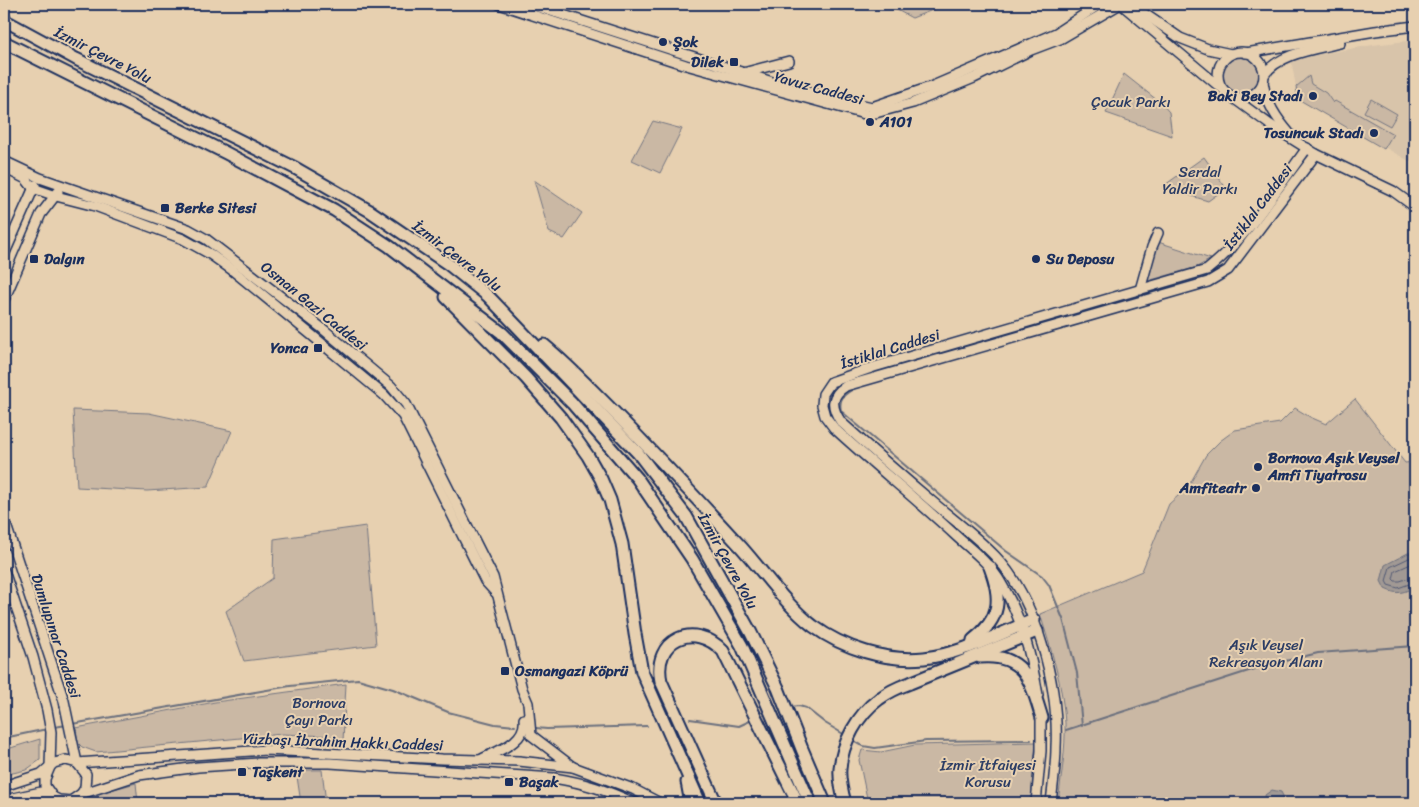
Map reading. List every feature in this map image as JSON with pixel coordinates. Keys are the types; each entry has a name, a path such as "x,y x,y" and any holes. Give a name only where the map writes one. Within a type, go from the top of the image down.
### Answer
{"highway":[{"name":"İzmir Çevre Yolu","path":"4,20 76,59 295,168 370,212 448,264 488,296 638,453 686,516 751,633 778,688 825,803"},
{"name":"İzmir Çevre Yolu","path":"4,42 293,187 389,246 502,333 572,403 637,478 692,559 742,646 810,803"},
{"path":"430,279 451,304 526,378 561,418 588,456 601,479 610,500 622,544 642,672 700,803"},
{"path":"488,296 550,350 633,431 700,502 793,607 813,626 838,642 865,652 888,656 923,658 962,649 1024,630"},
{"path":"962,649 989,626 996,612 998,592 990,567"},
{"path":"845,803 840,782 843,753 850,734 871,705 893,690 971,658 1036,625"},
{"path":"716,803 661,682 659,670 661,656 668,647 678,639 691,635 704,637 715,642 723,651 798,803"},
{"path":"971,658 996,657 1014,662 1026,675 1032,686 1042,718"},
{"path":"682,763 690,798 686,803"}],"main road":[{"name":"Yavuz Caddesi","path":"499,4 686,65 868,115 913,103 974,78 1031,50 1060,39 1121,4"},
{"name":"Yavuz Caddesi","path":"529,4 794,89 872,107 933,86 1056,34 1100,4"},
{"path":"1121,4 1157,28 1208,49 1231,54"},
{"path":"1130,4 1225,93 1276,129 1316,154 1393,191 1415,207"},
{"path":"1220,87 1218,72 1225,59 1231,54 1415,26"},
{"path":"1232,97 1239,99 1254,95 1260,89 1269,68 1284,58 1342,42 1354,36"},
{"path":"1246,53 1259,60 1263,67 1264,92 1271,108 1280,122 1307,148"},
{"path":"743,73 789,61"},
{"name":"İstiklal Caddesi","path":"1036,803 1042,718 1033,665 1024,630 1001,582 990,567 919,501 834,428 825,416 822,405 823,394 830,382 874,367 1207,270 1218,261 1253,221 1307,148"},
{"name":"İstiklal Caddesi","path":"1051,803 1056,725 1048,670 1036,625 1020,589 996,556 841,422 834,412 834,398 839,390 846,386 1208,282 1228,270 1316,154"},
{"name":"Osman Gazi Caddesi","path":"4,161 40,178 188,229 206,239 323,329 391,386 406,404 493,577 522,689 528,703 531,735 573,767"},
{"name":"Osman Gazi Caddesi","path":"4,168 26,179 32,188 95,206 183,239 210,254 293,319 384,395 402,416 485,580 496,593"},
{"path":"4,255 32,188 40,178"},
{"path":"4,300 41,214 56,196 62,185"},
{"path":"1140,290 1152,247 1158,233"},
{"name":"Dumlupınar Caddesi","path":"4,519 65,709 78,763"},
{"name":"Dumlupınar Caddesi","path":"4,571 33,657 47,710 51,732 50,767"},
{"name":"Osman Gazi Caddesi","path":"478,761 515,741 523,733 525,724 521,698 522,689"},
{"name":"Dumlupınar Caddesi","path":"26,777 40,770 46,763 51,732"},
{"name":"Yüzbaşı İbrahim Hakkı Caddesi","path":"4,786 26,777 41,774 60,760 78,763 266,750 478,761 519,761 573,767 633,789 660,803"},
{"path":"78,763 86,774 87,782 79,799"},
{"name":"Yüzbaşı İbrahim Hakkı Caddesi","path":"4,800 41,792 54,800 71,801 139,775 198,767 259,763 330,764 554,778 583,783 608,791 634,803"},
{"path":"50,767 46,772 45,786 54,800"},
{"path":"26,795 37,798 43,803"}],"shaded area":[{"path":"1415,40 1415,153 1411,162 1298,99 1291,59"}],"green space":[{"path":"897,4 940,4 943,6 912,18 895,9"},
{"path":"1236,52 1246,52 1260,62 1264,75 1260,88 1254,94 1246,98 1236,98 1222,88 1218,80 1218,70 1228,56"},
{"name":"Çocuk Parkı","path":"1124,74 1162,104 1169,112 1172,136 1106,113"},
{"path":"1309,76 1311,84 1326,93 1333,103 1335,101 1393,134 1384,149 1298,99 1296,87"},
{"path":"1371,99 1397,114 1390,126 1364,112"},
{"path":"653,121 682,129 660,173 632,160"},
{"name":"Serdal Yaldir Parkı","path":"1204,157 1226,188 1208,201 1162,187"},
{"path":"534,180 582,213 564,239 549,232"},
{"path":"1158,242 1211,259 1197,267 1144,282"},
{"name":"Aşık Veysel Rekreasyon Alanı","path":"1355,399 1405,463 1415,462 1415,803 1058,803 1065,743 1064,709 1056,668 1040,614 1142,571 1169,504 1188,487 1206,455 1235,430 1280,423 1295,408 1326,424"},
{"path":"73,410 149,413 232,431 208,487 147,491 77,487"},
{"path":"366,526 376,645 244,661 226,611 273,578 274,539"},
{"name":"Bornova Çayı Parkı","path":"346,684 343,741 329,736 282,734 96,752 82,747 78,743 76,728 215,702"},
{"path":"40,739 40,760 26,770 4,775 4,750"},
{"name":"İzmir İtfaiyesi Korusu","path":"1036,742 1031,799 1029,803 868,803 859,760 862,750 881,752 915,745"},
{"path":"296,770 322,770 326,803 301,803"},
{"path":"136,783 138,803 84,803 92,795"}],"water":[{"path":"1408,553 1415,553 1415,586 1401,592 1385,589 1381,581 1385,565"},
{"path":"1272,790 1281,792 1284,798 1282,803 1266,803 1265,795"}],"waterway":[{"path":"857,387 842,399 841,411 1006,551 1042,576 1049,585 1063,619 1077,673 1082,726"},
{"path":"1066,730 1261,667 1318,653 1415,646"},
{"path":"72,724 290,686 358,679 393,689 448,712 495,724 515,726"},
{"path":"789,707 799,706 806,708 825,723 845,735"},
{"path":"690,719 739,726 752,720"},
{"path":"54,727 67,725"},
{"path":"536,728 647,726"},
{"path":"4,738 47,729"},
{"path":"853,740 863,746 875,748 926,741 1031,740"}],"place":[{"name":"Şok","path":"663,42"},
{"name":"Dilek","path":"734,62"},
{"name":"Baki Bey Stadı","path":"1313,96"},
{"name":"A101","path":"870,122"},
{"name":"Tosuncuk Stadı","path":"1374,133"},
{"name":"Berke Sitesi","path":"165,208"},
{"name":"Dalgın","path":"34,259"},
{"name":"Su Deposu","path":"1036,259"},
{"name":"Yonca","path":"318,348"},
{"name":"Bornova Aşık Veysel Amfi Tiyatrosu","path":"1258,467"},
{"name":"Amfiteatr","path":"1256,488"},
{"name":"Osmangazi Köprü","path":"505,671"},
{"name":"Taşkent","path":"242,772"},
{"name":"Başak","path":"509,782"}]}
